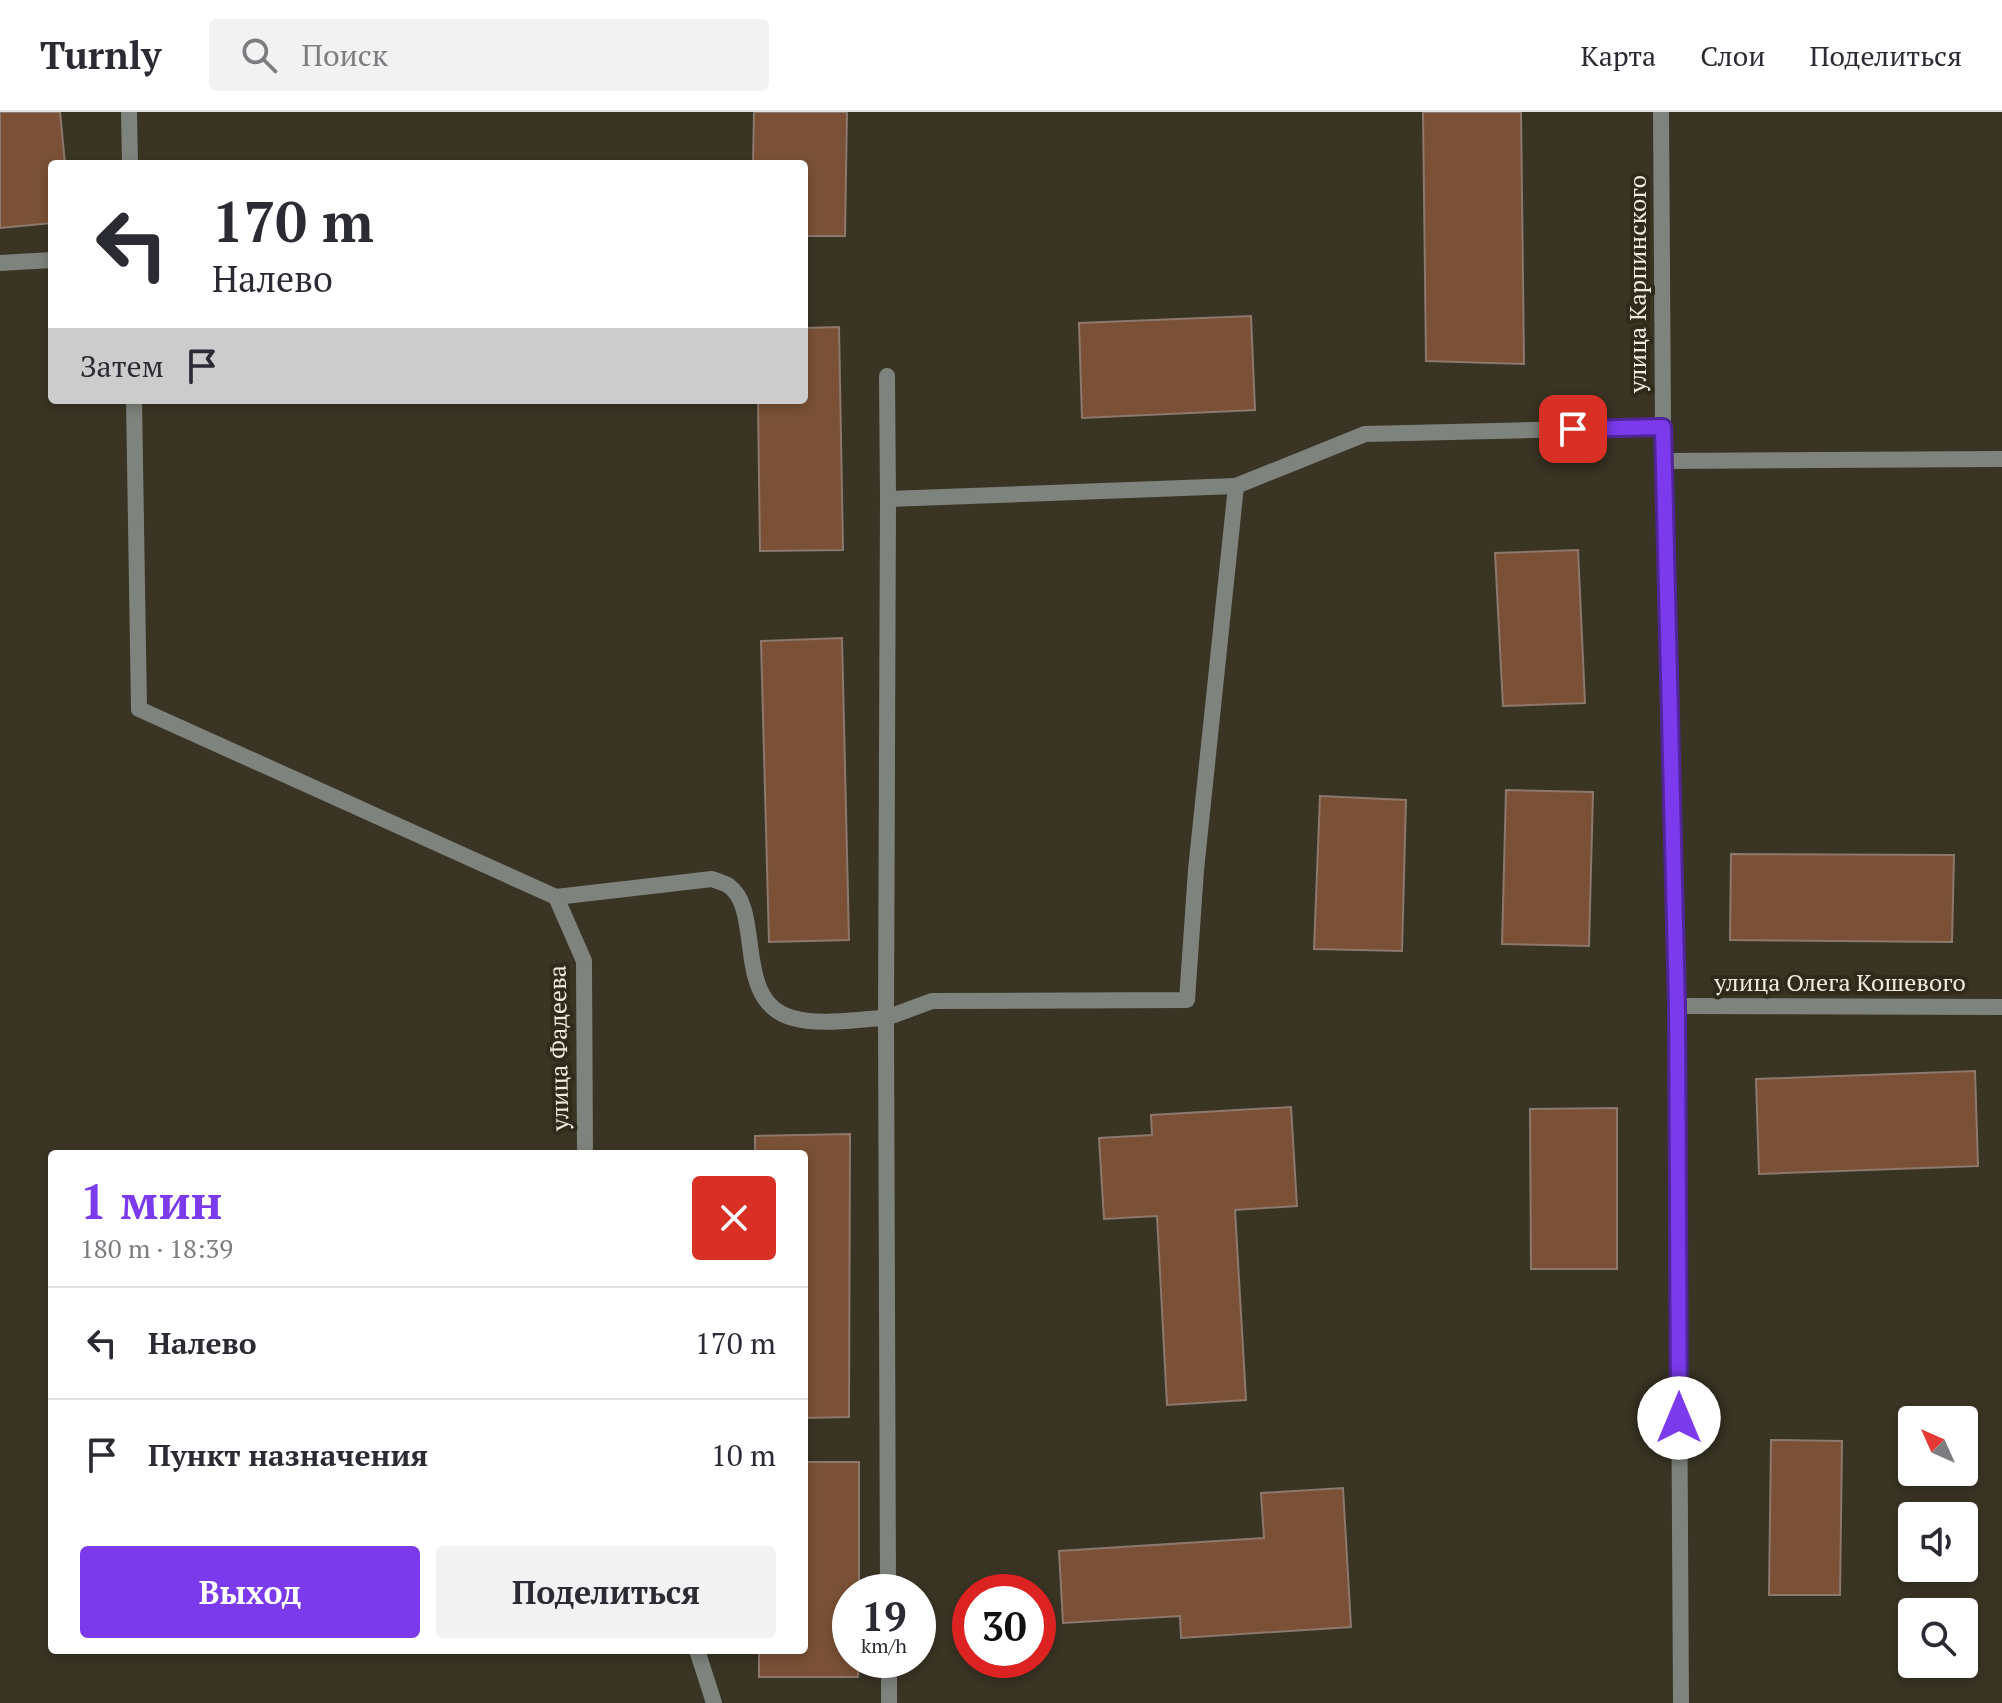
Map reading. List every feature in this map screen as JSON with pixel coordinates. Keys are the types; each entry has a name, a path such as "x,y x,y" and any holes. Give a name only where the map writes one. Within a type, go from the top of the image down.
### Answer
{"street":[{"path":"129,112 130,160"},
{"name":"улица Карпинского","path":"1661,112 1663,461 1677,1006 1681,1703"},
{"path":"0,263 48,260"},
{"path":"887,376 888,1574"},
{"path":"134,404 139,709 556,897 712,879 730,886 741,903 758,989 773,1008 792,1018 804,1019 886,1018 932,1001 1187,1000 1196,870 1236,486"},
{"path":"888,499 1236,486 1365,434 1663,427"},
{"path":"1663,461 2002,459"},
{"name":"улица Фадеева","path":"556,897 584,961 585,1150"},
{"name":"улица Олега Кошевого","path":"1677,1006 2002,1007"},
{"path":"698,1654 714,1703"},
{"path":"889,1678 889,1703"}],"building":[{"path":"0,112 60,112 65,160 48,160 48,223 0,228"},
{"path":"754,112 847,112 845,236 808,236 808,160 753,160"},
{"path":"1423,112 1521,112 1524,364 1426,361"},
{"path":"1251,316 1255,410 1082,418 1079,323"},
{"path":"839,327 843,550 760,551 758,404 808,404 808,328"},
{"path":"1578,550 1585,703 1503,706 1495,553"},
{"path":"842,638 849,940 769,942 761,641"},
{"path":"1506,790 1593,792 1589,946 1502,944"},
{"path":"1320,796 1406,800 1402,951 1314,949"},
{"path":"1731,854 1954,855 1952,942 1730,940"},
{"path":"1975,1071 1978,1166 1759,1174 1756,1079"},
{"path":"1291,1107 1297,1206 1235,1210 1246,1400 1167,1405 1157,1216 1104,1219 1099,1138 1152,1135 1151,1115"},
{"path":"1617,1108 1617,1269 1531,1269 1530,1109"},
{"path":"850,1134 849,1417 808,1418 808,1150 755,1150 755,1136"},
{"path":"1771,1440 1842,1441 1840,1595 1769,1595"},
{"path":"808,1462 859,1462 859,1574 832,1574 832,1677 759,1677 759,1654 808,1654"},
{"path":"1343,1488 1351,1627 1181,1638 1180,1616 1063,1623 1059,1551 1264,1538 1261,1493"}],"route":[{"path":"1573,429 1663,427 1677,1006 1679,1418"}]}
